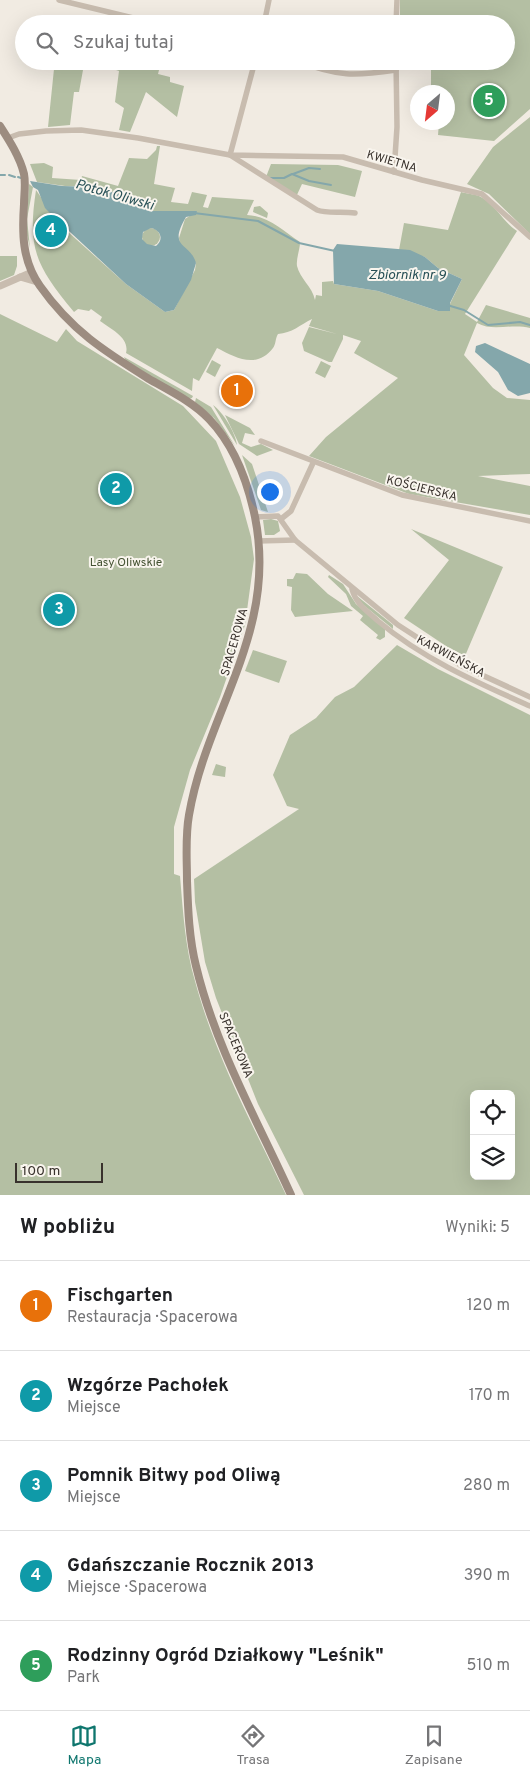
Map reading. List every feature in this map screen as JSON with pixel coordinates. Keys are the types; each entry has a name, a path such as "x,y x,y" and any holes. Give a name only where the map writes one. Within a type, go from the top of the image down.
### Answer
{"main road":[{"name":"SPACEROWA","path":"0,126 8,138 22,168 25,182 23,237 26,256 37,282 52,303 83,336 191,404 211,421 236,460 255,517 258,541 257,593 252,628 200,773 189,815 186,846 188,904 195,963 205,999 219,1037 291,1195"}],"street":[{"path":"59,0 121,15"},
{"path":"266,15 269,0"},
{"path":"396,15 397,0"},
{"path":"230,156 253,70"},
{"path":"325,70 337,74 362,74 396,70 397,127 394,172"},
{"name":"KWIETNA","path":"8,138 19,134 80,130 138,138 230,156 333,156 482,194 530,237"},
{"name":"KWIETNA","path":"230,156 316,210 324,212 342,210 355,213"},
{"path":"0,286 32,272"},
{"path":"20,277 37,282"},
{"name":"KOŚCIERSKA","path":"261,441 402,495 530,521"},
{"path":"255,517 274,515 281,519 291,511 313,462"},
{"name":"KARWIEŃSKA","path":"281,519 285,528 295,540 352,589 398,625 441,654 530,697"},
{"path":"278,539 285,528"},
{"path":"258,541 295,540"},
{"name":"KARWIEŃSKA","path":"352,589 358,604 415,650 530,706"}],"green space":[{"path":"400,0 530,0 530,109 494,141 438,135 438,130 455,130 455,85 431,85 431,70 515,70 515,15 400,15"},
{"path":"54,70 83,70 79,92 74,92 70,125 48,127"},
{"path":"116,70 159,70 158,74 170,77 170,82 184,86 177,117 146,92 130,132 119,130 124,108 115,102 119,71"},
{"path":"530,117 530,234 489,194 467,184 493,147"},
{"path":"157,146 160,146 154,184 175,188 171,202 188,204 192,192 207,195 203,207 208,208 212,197 254,200 247,215 269,221 300,242 297,266 315,300 316,295 322,296 322,282 333,281 334,284 378,291 438,311 449,306 462,279 438,268 425,257 399,250 404,223 448,230 461,192 479,196 491,204 517,231 465,314 477,322 486,305 530,318 530,328 516,326 490,327 477,323 464,355 493,388 507,398 530,400 530,474 478,476 530,486 530,515 409,494 309,456 326,437 398,378 354,353 361,341 343,335 343,339 332,362 304,351 302,343 309,327 337,334 309,326 312,319 292,330 278,334 273,348 260,359 245,360 217,348 199,381 193,378 192,391 126,353 125,343 122,338 100,321 102,317 91,309 89,311 78,309 74,312 51,282 37,256 33,227 36,190 56,219 67,231 126,284 165,312 174,310 195,270 196,263 180,245 179,238 185,219 197,211 151,211 140,206 132,199 90,186 65,186 37,182 30,164 44,163 53,167 52,178 81,180 82,176 118,186 129,158 147,159 156,150"},
{"path":"271,164 338,165 362,171 355,197 302,184 296,197 266,177"},
{"path":"29,184 33,187 27,219 30,248 26,231"},
{"path":"260,206 268,213 267,218 253,212 254,207"},
{"path":"147,228 155,228 160,233 158,244 147,246 142,241 142,233"},
{"path":"0,256 17,256 17,266 14,275 0,281"},
{"name":"Lasy Oliwskie","path":"0,314 57,342 66,329 77,341 183,406 216,441 240,497 251,537 254,559 245,625 220,697 190,770 174,827 174,874 180,876 189,955 203,1009 236,1090 286,1195 0,1195"},
{"path":"124,357 193,396 192,398 189,399 126,361"},
{"path":"212,360 221,365 215,377 206,372"},
{"path":"321,361 331,366 325,378 315,373"},
{"path":"196,398 211,407 235,446 214,418 195,402"},
{"path":"213,405 221,412 228,423 237,445"},
{"path":"225,415 250,428 255,435 245,433 242,443 251,447 261,444 273,450 257,456 239,444"},
{"path":"242,455 252,464 268,512 261,510"},
{"path":"271,519 278,521 280,531 274,535 265,535 263,520"},
{"path":"411,529 503,567 465,656 446,646 404,618 449,560"},
{"path":"296,573 307,574 328,594 353,611 295,617 291,610 292,587 287,586 287,579 293,579"},
{"path":"329,575 343,584 356,604 385,629 385,637 380,640 376,638 378,635 360,620 363,616 351,606 346,594 328,577"},
{"path":"357,596 393,625 393,629 361,603"},
{"path":"397,645 438,669 530,715 530,1195 304,1195 258,1104 216,998 205,962 195,902 194,879 299,809 287,806 273,775 290,735 316,718 335,697 354,687"},
{"path":"253,650 287,661 279,683 245,671"},
{"path":"216,764 226,767 225,777 212,775"}],"water":[{"path":"30,181 62,186 96,187 128,197 151,211 197,211 196,215 186,217 179,235 179,240 193,256 196,263 191,280 174,310 165,312 126,284 45,208 38,190 33,187","holes":["151,228 161,238 156,246 147,244 142,239 143,232"]},
{"name":"Zbiornik nr 9","path":"337,244 410,250 425,257 438,268 462,279 450,303 450,311 438,311 378,291 334,284 333,250"},
{"path":"485,343 530,364 530,393 518,396 508,390 498,372 475,352 476,346"}],"waterway":[{"path":"293,174 309,168 320,169"},
{"path":"269,178 284,178 292,174 309,181 331,185"},
{"name":"Potok Oliwski","path":"0,175 5,175"},
{"name":"Potok Oliwski","path":"9,175 15,177"},
{"name":"Potok Oliwski","path":"194,213 258,221 299,243 335,251"},
{"name":"Potok Oliwski","path":"447,305 464,310 488,325 520,322 530,325"}],"place":[{"name":"Rodzinny Ogród Działkowy \"Leśnik\"","path":"489,101"},
{"name":"Gdańszczanie Rocznik 2013","path":"51,231"},
{"name":"Fischgarten","path":"237,391"},
{"name":"Wzgórze Pachołek","path":"116,489"},
{"name":"Pomnik Bitwy pod Oliwą","path":"59,610"}]}
